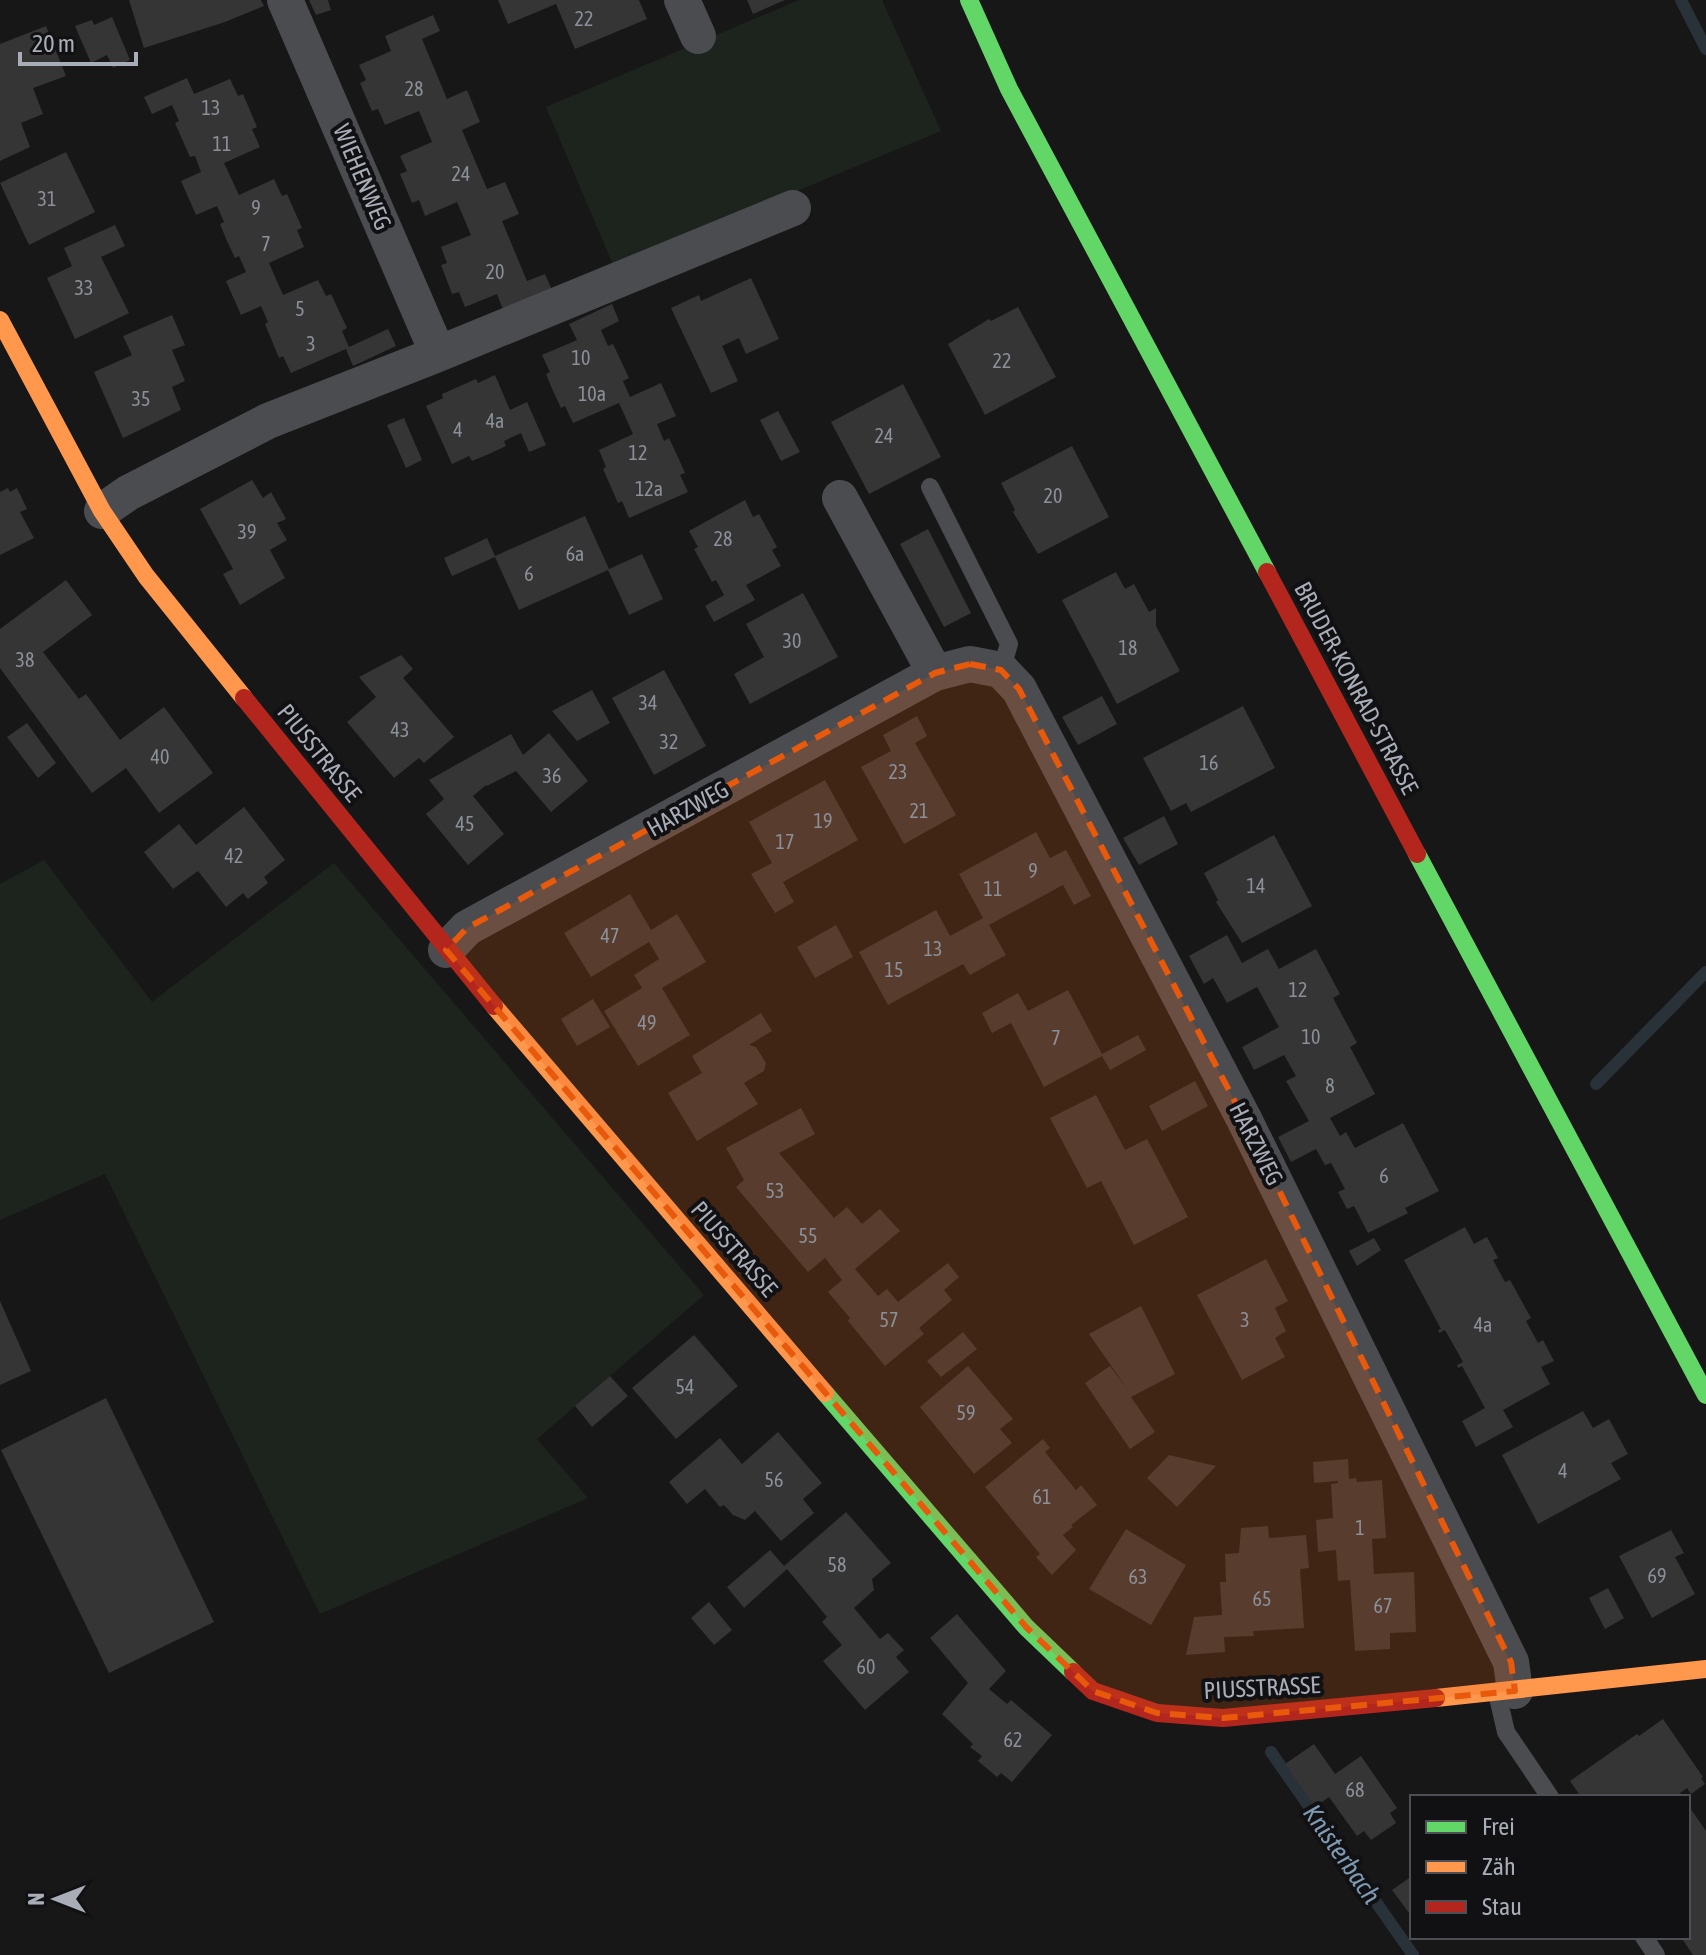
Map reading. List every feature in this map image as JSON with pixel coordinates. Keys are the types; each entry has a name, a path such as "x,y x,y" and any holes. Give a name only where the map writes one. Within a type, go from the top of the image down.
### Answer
{"street":[{"name":"WIEHENWEG","path":"285,0 438,354"},
{"path":"682,0 698,36"},
{"name":"BRUDER-KONRAD-STRASSE","path":"969,0 1009,89 1706,1395"},
{"path":"102,511 128,493 268,421 793,208"},
{"name":"PIUSSTRASSE","path":"0,320 102,511 146,576 446,950 1026,1627 1093,1691 1157,1713 1223,1718 1506,1692 1706,1669"},
{"path":"840,498 935,673"},
{"name":"HARZWEG","path":"446,950 467,928 935,673 970,664 1001,670 1019,689 1034,716 1244,1119 1511,1662 1506,1692"}],"lane":[{"path":"930,487 1009,644 1001,670"},
{"path":"1506,1692 1506,1732 1549,1795"}],"highlighted area":[{"path":"970,664 1001,670 1019,689 1244,1119 1511,1662 1515,1691 1223,1718 1157,1713 1093,1691 1026,1627 446,950 467,928 935,673"}],"shaded area":[{"path":"799,0 882,0 941,131 614,267 546,107"},
{"path":"44,860 152,1002 334,863 704,1295 537,1439 588,1498 320,1614 105,1174 0,1220 0,884"}],"building":[{"path":"129,0 261,0 264,6 144,48"},
{"path":"309,0 328,0 331,10 316,15"},
{"path":"498,0 639,0 647,19 575,49 556,4 508,24"},
{"path":"747,0 785,0 753,14"},
{"path":"433,15 440,31 422,39 447,99 467,90 480,122 462,130 487,189 505,182 519,214 502,221 527,281 545,274 552,290 503,310 497,294 465,307 459,292 452,294 441,265 447,263 441,247 471,235 457,202 425,216 419,200 412,203 400,174 407,171 400,156 432,142 419,111 385,125 378,109 372,111 360,83 366,80 359,65 391,51 385,36"},
{"path":"112,17 130,60 113,68 107,55 91,63 75,26 92,20 94,25"},
{"path":"46,26 66,76 33,88 43,114 21,123 30,147 0,161 0,44"},
{"path":"187,78 194,94 230,79 238,96 243,94 257,127 252,129 260,147 224,163 239,195 274,179 282,196 287,194 302,228 297,230 304,247 269,263 283,295 318,280 326,296 331,294 347,328 342,331 349,347 388,329 396,346 353,366 346,349 291,373 283,356 279,358 261,306 241,315 226,281 246,272 227,241 217,206 196,215 181,181 201,172 195,156 190,157 175,123 179,121 172,105 152,114 144,97"},
{"path":"66,152 95,212 29,245 0,183"},
{"path":"115,225 125,246 101,257 129,313 75,339 47,278 72,266 64,248"},
{"path":"751,278 779,339 746,354 739,338 722,346 738,381 711,393 671,308 699,295 701,301"},
{"path":"612,304 619,321 601,330 608,346 613,344 629,378 623,381 630,397 661,383 676,416 657,424 664,441 669,438 677,455 685,473 680,475 688,492 629,518 622,501 618,503 603,469 606,467 599,450 633,434 619,403 573,423 553,391 546,374 550,372 542,355 577,340 569,324"},
{"path":"1018,307 1056,377 985,415 948,344 989,319 991,321"},
{"path":"172,315 185,345 172,350 185,381 172,387 181,410 123,438 94,372 132,355 123,336"},
{"path":"495,375 510,410 527,402 546,445 529,452 521,433 504,441 506,446 489,454 472,461 469,456 452,464 426,406 443,398 442,394 476,379 478,383"},
{"path":"903,384 941,457 869,494 831,422"},
{"path":"778,411 800,452 781,461 760,420"},
{"path":"404,418 422,460 406,468 387,425"},
{"path":"1072,446 1109,517 1038,554 1013,512 1015,510 1001,483"},
{"path":"252,480 263,498 271,492 286,519 277,523 287,540 270,550 285,578 240,605 223,574 233,569 200,509"},
{"path":"8,488 10,492 17,488 27,509 20,512 34,538 0,555 0,492"},
{"path":"745,500 753,517 759,514 777,547 772,550 781,566 746,585 755,600 714,622 705,606 724,595 716,580 712,582 694,549 698,547 689,531"},
{"path":"585,516 609,569 642,554 663,599 629,615 608,570 519,610 495,557 452,576 444,558 487,538 495,556"},
{"path":"928,529 971,613 944,627 900,544"},
{"path":"1116,572 1125,589 1134,584 1149,612 1156,608 1156,626 1180,671 1117,704 1062,600"},
{"path":"66,580 92,615 43,652 79,699 86,694 120,740 164,707 213,773 159,813 126,768 92,793 0,668 0,629"},
{"path":"803,593 838,657 750,704 734,674 764,657 746,624"},
{"path":"401,655 413,669 403,678 454,737 424,763 419,758 394,778 347,722 376,697 359,677"},
{"path":"664,670 706,746 654,775 612,698"},
{"path":"592,690 610,723 577,741 552,711"},
{"path":"1102,696 1117,724 1078,745 1062,717"},
{"path":"1243,706 1275,768 1191,812 1186,803 1171,811 1143,758"},
{"path":"917,716 927,736 915,743 956,815 904,844 861,767 891,751 883,735"},
{"path":"27,723 56,763 38,778 7,737"},
{"path":"549,733 588,781 551,812 516,771 486,785 473,796 504,834 468,865 426,814 444,799 429,780 511,734 523,755"},
{"path":"825,780 858,840 783,882 794,902 775,913 751,874 772,863 749,822"},
{"path":"244,807 285,860 264,877 268,883 248,899 243,893 226,907 198,871 173,889 144,852 179,824 196,845"},
{"path":"1164,816 1178,844 1139,865 1123,838"},
{"path":"1036,832 1050,858 1066,850 1091,896 1074,905 1063,885 989,925 1006,955 970,975 963,964 888,1005 859,952 936,910 950,936 983,918 959,874"},
{"path":"1274,835 1312,906 1242,943 1216,902 1218,900 1204,873"},
{"path":"630,894 651,930 677,914 706,962 662,988 690,1035 638,1066 604,1011 642,988 634,975 659,959 649,942 591,977 564,933"},
{"path":"836,925 853,957 815,978 797,947"},
{"path":"1227,935 1242,963 1268,949 1279,969 1316,949 1340,994 1333,998 1357,1043 1350,1047 1375,1094 1330,1118 1340,1136 1346,1132 1355,1148 1403,1123 1439,1191 1405,1208 1408,1213 1368,1233 1354,1206 1347,1209 1338,1192 1345,1189 1331,1163 1325,1165 1316,1149 1291,1162 1278,1137 1309,1121 1286,1081 1296,1076 1284,1055 1254,1070 1242,1047 1279,1027 1257,987 1227,1003 1213,978 1204,984 1189,956"},
{"path":"1068,990 1102,1054 1138,1035 1146,1050 1110,1070 1102,1056 1044,1087 1011,1023 992,1033 982,1013 1018,993 1028,1011"},
{"path":"593,999 610,1027 577,1046 561,1019"},
{"path":"761,1013 772,1031 749,1045 756,1047 766,1063 764,1071 744,1083 758,1104 697,1141 668,1093 702,1073 692,1056"},
{"path":"1195,1081 1208,1106 1162,1131 1149,1106"},
{"path":"1096,1095 1125,1150 1147,1139 1188,1217 1134,1245 1101,1181 1087,1188 1050,1118"},
{"path":"801,1108 815,1134 779,1153 834,1218 847,1207 862,1224 880,1209 900,1231 855,1269 878,1296 887,1289 898,1302 948,1263 959,1277 944,1290 952,1300 919,1328 924,1334 885,1366 828,1292 842,1280 825,1258 808,1272 736,1187 744,1180 726,1148"},
{"path":"1465,1227 1474,1244 1487,1237 1498,1258 1493,1260 1505,1282 1510,1280 1531,1318 1526,1321 1538,1343 1543,1340 1554,1361 1541,1367 1550,1384 1503,1410 1513,1427 1476,1447 1462,1421 1485,1408 1462,1366 1458,1368 1457,1365 1463,1362 1445,1330 1439,1333 1441,1329 1404,1260"},
{"path":"1374,1238 1381,1250 1357,1266 1349,1251"},
{"path":"1266,1259 1288,1301 1275,1308 1286,1331 1275,1338 1285,1357 1242,1380 1197,1295"},
{"path":"0,1301 31,1371 0,1385"},
{"path":"1141,1306 1175,1374 1131,1397 1155,1432 1130,1449 1085,1383 1110,1366 1128,1390 1089,1334"},
{"path":"963,1332 977,1349 941,1377 927,1361"},
{"path":"694,1335 738,1386 676,1439 632,1388"},
{"path":"968,1366 1013,1419 1000,1429 1012,1443 974,1474 920,1407"},
{"path":"610,1376 628,1396 592,1427 575,1406"},
{"path":"106,1398 214,1622 109,1673 1,1450"},
{"path":"1583,1411 1593,1428 1609,1419 1628,1454 1611,1463 1621,1479 1538,1524 1502,1455"},
{"path":"778,1432 822,1483 803,1499 814,1513 781,1541 755,1511 745,1520 733,1515 724,1505 720,1507 705,1489 687,1504 669,1482 720,1438 742,1464"},
{"path":"1043,1439 1050,1448 1045,1452 1076,1490 1081,1485 1097,1505 1063,1535 1076,1550 1052,1575 1036,1557 1040,1554 985,1487"},
{"path":"1169,1455 1216,1466 1177,1507 1147,1478"},
{"path":"1348,1459 1349,1479 1356,1478 1357,1482 1382,1480 1386,1538 1372,1539 1374,1574 1414,1572 1416,1632 1390,1633 1390,1649 1355,1651 1350,1580 1338,1581 1336,1550 1318,1552 1316,1520 1333,1518 1331,1484 1338,1481 1314,1483 1313,1462"},
{"path":"846,1512 891,1563 872,1579 874,1590 854,1608 880,1639 888,1633 904,1650 896,1657 909,1672 865,1710 823,1661 842,1645 822,1622 827,1617 787,1569 744,1608 727,1587 770,1550 784,1566"},
{"path":"1268,1526 1269,1538 1306,1535 1309,1568 1300,1569 1304,1628 1253,1631 1254,1636 1224,1637 1225,1652 1186,1655 1194,1617 1222,1615 1220,1582 1226,1582 1225,1554 1239,1553 1241,1528"},
{"path":"1126,1529 1186,1565 1151,1625 1089,1589"},
{"path":"1671,1530 1684,1553 1675,1557 1695,1594 1652,1618 1619,1556"},
{"path":"1608,1588 1624,1618 1605,1629 1589,1598"},
{"path":"709,1602 732,1630 714,1645 691,1618"},
{"path":"957,1614 1006,1671 989,1689 1007,1704 1011,1700 1052,1735 1012,1782 1001,1773 997,1777 978,1761 982,1756 970,1747 973,1744 942,1714 968,1683 930,1638"},
{"path":"1663,1719 1705,1784 1691,1794 1687,1788 1681,1795 1580,1795 1570,1781 1637,1734 1639,1736"},
{"path":"1314,1744 1335,1774 1361,1756 1397,1808 1390,1813 1396,1823 1371,1840 1364,1831 1357,1836 1329,1797 1315,1807 1285,1764"},
{"path":"1690,1808 1706,1831 1706,1955 1693,1955 1682,1939 1690,1939"},
{"path":"1410,1877 1410,1914 1392,1890"}],"waterway":[{"path":"1681,0 1706,49"},
{"path":"1596,1084 1706,972"},
{"name":"Knisterbach","path":"1271,1752 1413,1955"}],"traffic: fast":[{"path":"969,0 1009,89 1267,572"},
{"path":"1417,854 1706,1395"},
{"path":"825,1393 1026,1627 1073,1672"}],"traffic: slow":[{"path":"0,320 102,511 146,576 244,698"},
{"path":"494,1006 825,1393"},
{"path":"1436,1698 1706,1669"}],"traffic: jam":[{"path":"1267,572 1417,854"},
{"path":"244,698 494,1006"},
{"path":"1073,1672 1093,1691 1157,1713 1223,1718 1436,1698"}]}
